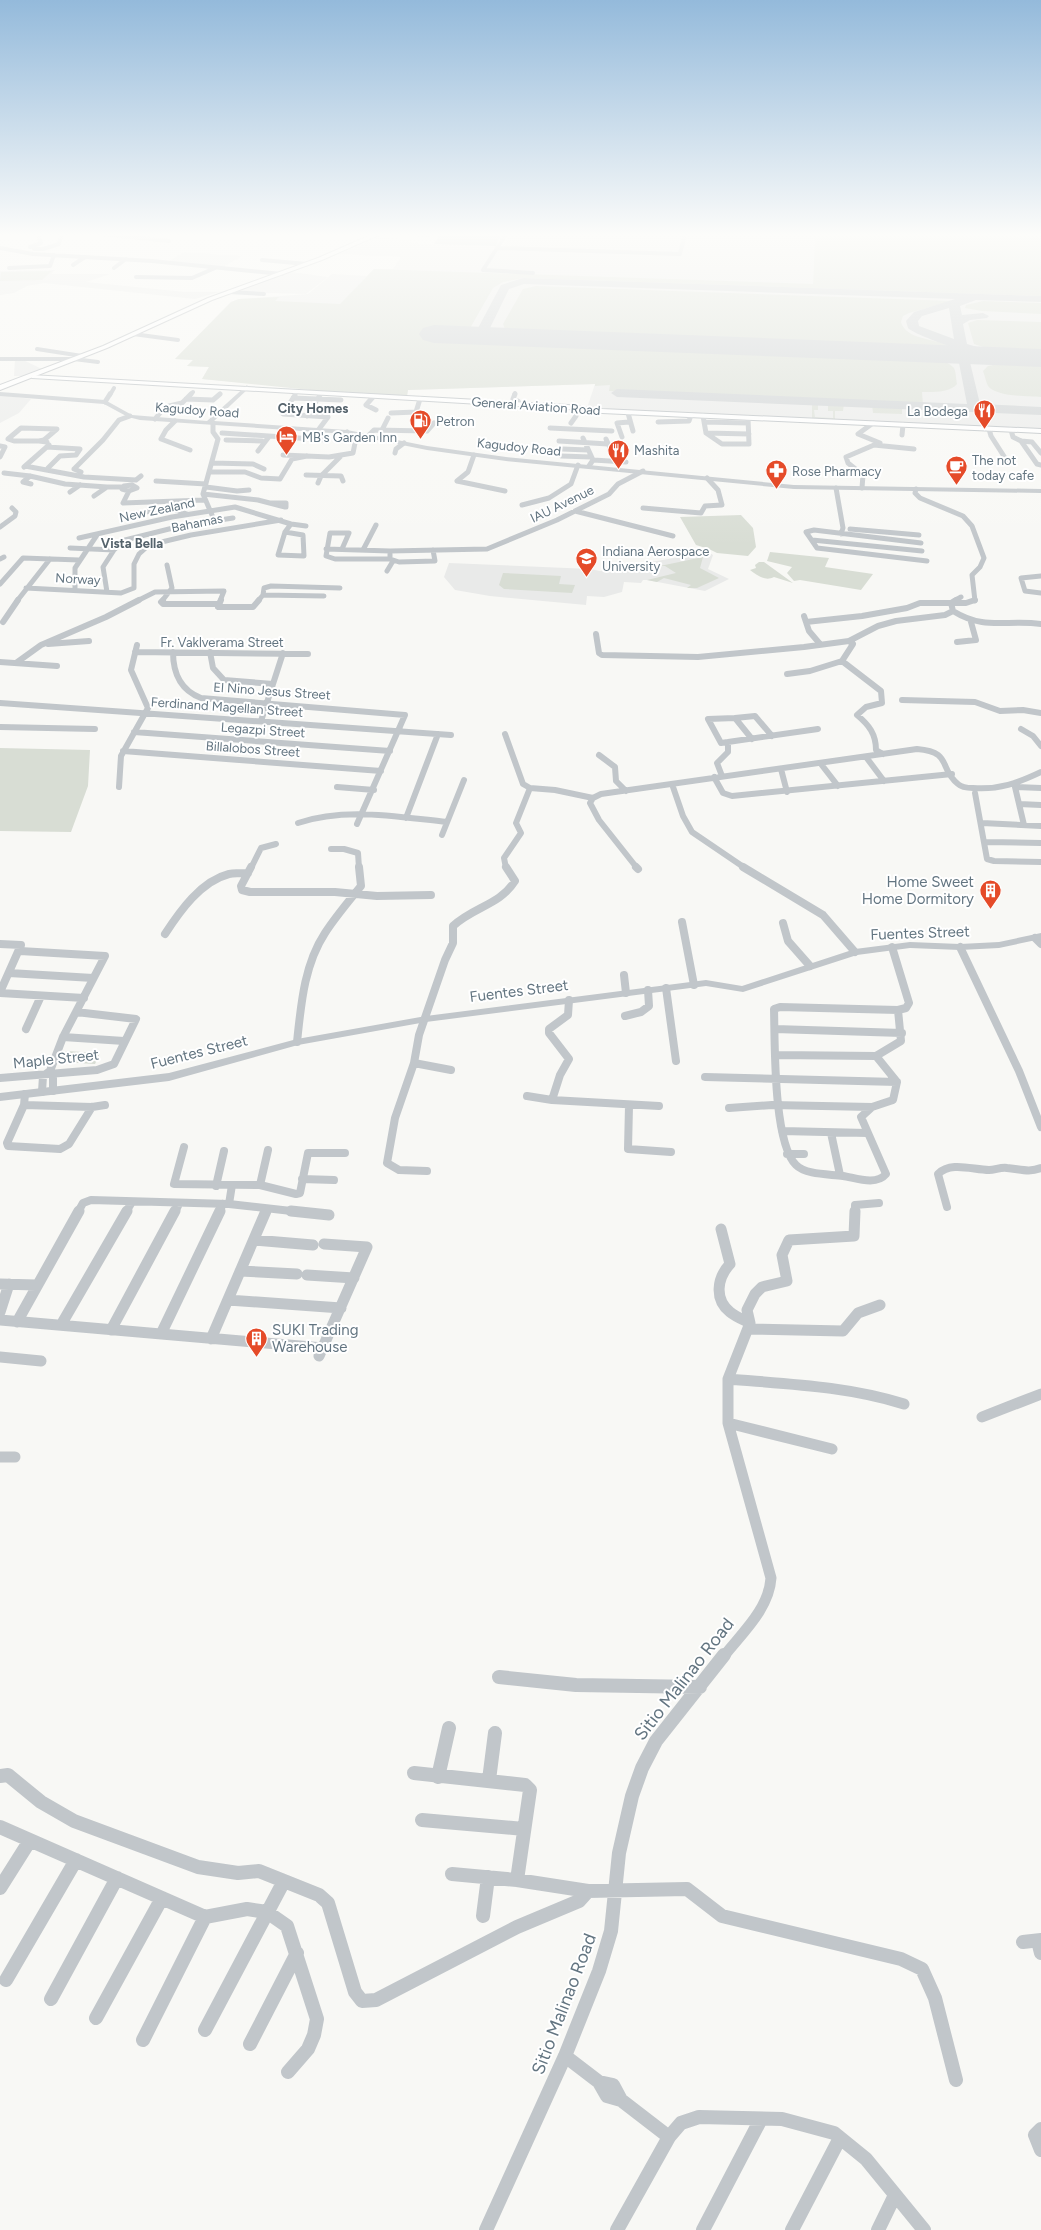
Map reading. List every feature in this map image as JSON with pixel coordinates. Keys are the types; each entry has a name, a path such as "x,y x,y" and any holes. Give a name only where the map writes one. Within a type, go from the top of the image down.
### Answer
{"main road":[{"path":"0,388 78,358 124,338"},
{"name":"General Aviation Road","path":"32,376 247,387 373,397 516,404 628,413 691,415 703,419 749,428 873,424 1041,431"}],"street":[{"path":"163,338 178,340"},
{"path":"37,349 98,362"},
{"path":"0,359 78,358"},
{"path":"223,529 209,511 203,494 218,439 212,432 211,423 247,387"},
{"path":"105,402 114,388"},
{"path":"155,419 165,407 182,404 193,392"},
{"path":"307,416 317,398 323,393"},
{"path":"516,393 513,399 518,401 516,404"},
{"name":"Kagudoy Road","path":"0,394 105,402 130,416 155,419 319,429 369,435 404,443 474,455 794,487 1041,491"},
{"path":"186,399 213,400 220,394"},
{"path":"319,429 328,417 283,414 294,397 341,400"},
{"path":"373,397 366,404 376,410"},
{"path":"382,430 390,415 416,412 420,399"},
{"path":"628,413 633,431"},
{"path":"658,422 688,421 691,415"},
{"path":"81,472 74,469 119,420 130,416"},
{"path":"571,423 576,416"},
{"path":"703,419 705,430 714,439 722,444 750,444 749,428 705,430"},
{"path":"175,421 166,430 161,439 190,450"},
{"path":"554,422 608,425"},
{"path":"622,437 617,423 630,422"},
{"path":"369,435 373,430 427,431 434,423"},
{"path":"578,424 592,459 589,466"},
{"path":"873,424 858,434 883,445"},
{"path":"902,435 903,425"},
{"path":"258,451 278,426"},
{"path":"15,474 25,466 44,443 57,429 29,428 25,432 14,432 8,439 14,442 44,443 80,449 76,455 60,456 48,468"},
{"path":"550,428 612,431"},
{"path":"990,429 997,446 1007,461"},
{"path":"1011,430 1013,437 1021,441 1032,442 1041,452"},
{"path":"602,431 616,461"},
{"path":"222,432 328,440"},
{"path":"283,455 340,457 353,453 355,443 347,432"},
{"path":"552,434 582,435"},
{"path":"226,440 325,445"},
{"path":"559,441 608,444"},
{"path":"1021,441 1037,464 1041,466"},
{"path":"395,453 404,443"},
{"path":"862,488 863,475 848,463 846,457 872,446 883,445 914,449"},
{"path":"0,446 5,447 0,457"},
{"path":"562,449 588,450"},
{"path":"1029,452 1041,452"},
{"path":"474,455 468,472 457,481 474,486 505,491"},
{"path":"210,472 245,472 261,478 280,479 292,459 307,456"},
{"path":"561,456 626,462"},
{"path":"318,483 321,476 340,457"},
{"path":"212,463 253,464 264,469"},
{"path":"522,505 549,498 571,484 578,465"},
{"path":"25,466 48,468 78,476 138,478 132,486"},
{"name":"IAU Avenue","path":"433,550 487,549 575,512 609,494 618,484 643,471"},
{"path":"4,473 30,476 65,484 107,487 132,486 137,488 129,491 122,490 122,487"},
{"path":"30,476 23,482 31,484"},
{"path":"306,476 341,476 343,481"},
{"path":"643,508 701,513 705,506 722,505 718,490 707,478"},
{"path":"156,481 237,491 249,490"},
{"path":"70,492 80,485"},
{"path":"94,496 107,487"},
{"path":"836,488 842,531"},
{"path":"806,622 862,616 907,608 920,603 966,603 974,601 972,575 980,567 984,558 972,526 963,516 920,498 915,493 916,489"},
{"path":"129,491 128,496 123,503 131,504 164,500 204,500"},
{"path":"203,494 270,503"},
{"path":"0,527 15,516 16,512 12,508"},
{"name":"New Zealand","path":"79,538 187,514 240,508 291,524 306,526"},
{"path":"134,514 169,509 181,510 187,514"},
{"path":"575,512 672,536"},
{"path":"107,592 103,567 114,550 128,539 181,526 233,518"},
{"name":"Bahamas","path":"128,591 134,588 132,566 143,549 149,545 190,535 281,520"},
{"path":"284,532 304,535 304,556 278,555 284,532 291,524"},
{"path":"363,550 376,525"},
{"path":"814,530 842,531 919,535 925,561 816,548 806,532 814,530"},
{"path":"842,531 921,542"},
{"path":"326,549 390,551 433,550 434,561 329,558 326,556 326,549 328,534 337,532 349,534 342,549"},
{"path":"75,590 75,568 97,535"},
{"path":"812,540 922,551"},
{"path":"70,548 114,550"},
{"path":"387,571 391,560 390,551"},
{"path":"0,584 23,558 79,560"},
{"path":"11,624 2,622 26,588 50,559"},
{"path":"167,565 172,586 161,602 163,604 218,604 218,607 253,607 263,595 264,588 271,586 340,588"},
{"path":"1041,576 1022,576 1021,581 1026,591 1041,593"},
{"path":"1021,581 1041,582"},
{"name":"Norway","path":"26,588 107,592 128,591"},
{"path":"16,663 41,645 106,617 153,592 224,591 218,604"},
{"path":"263,595 324,596"},
{"path":"951,603 961,597"},
{"path":"951,603 953,611 971,622 999,624 1034,622 1041,624"},
{"path":"596,634 599,653 609,656 698,656 754,653 820,644 849,642 878,626 896,621 932,618 953,611"},
{"path":"804,616 809,631 820,644"},
{"path":"957,642 976,640 971,622"},
{"path":"41,645 89,641"},
{"path":"787,674 810,671 842,660 852,648 853,644 849,642"},
{"name":"Fr. Vaklverama Street","path":"145,713 147,704 143,700 131,670 136,649 173,652 308,654"},
{"name":"El Nino Jesus Street","path":"173,652 172,665 186,692 192,695 201,698 400,712 405,715 399,731"},
{"path":"210,652 211,666 219,677 224,680 273,684"},
{"path":"261,721 283,653"},
{"path":"842,660 881,691 882,703 866,707 857,715 869,724 877,740 876,750 883,754"},
{"path":"0,662 58,666"},
{"path":"902,700 975,702 1000,711 1023,710 1041,713"},
{"name":"Ferdinand Magellan Street","path":"0,703 451,735"},
{"path":"119,787 123,751 145,713"},
{"path":"772,736 755,716 708,719 721,743 752,739 772,736 818,729"},
{"path":"735,718 752,739"},
{"path":"0,727 95,729"},
{"path":"1021,729 1033,736 1041,746"},
{"path":"357,824 363,815 399,731"},
{"name":"Legazpi Street","path":"134,732 390,752"},
{"path":"406,818 438,734"},
{"path":"505,734 520,778 530,788 555,790 593,798"},
{"path":"722,776 717,764 728,752 728,742"},
{"path":"638,869 599,820 590,803 593,798 601,794 714,777 821,764 917,749 933,750 938,752 957,783 964,787 997,790 1012,786 1041,772"},
{"name":"Billalobos Street","path":"123,751 381,771"},
{"path":"600,754 615,767 614,779 616,784 626,791"},
{"path":"866,757 884,781"},
{"path":"821,764 838,786"},
{"path":"781,769 785,777 784,787 787,792"},
{"path":"714,777 723,793 729,796 787,792 952,774"},
{"path":"442,835 464,780"},
{"path":"672,784 681,807 683,823 692,832 760,877 811,906 823,915 855,952"},
{"path":"337,787 374,790"},
{"path":"1024,825 1015,787 1041,788"},
{"path":"427,1171 398,1170 387,1163 386,1160 394,1118 414,1063 419,1035 426,1019 445,960 453,943 453,926 464,916 501,900 512,888 515,881 503,860 504,855 519,838 521,833 516,823 530,788"},
{"path":"975,793 988,860 1041,862"},
{"path":"1019,804 1041,805"},
{"path":"298,822 320,815 363,815 447,822"},
{"path":"982,823 1041,826"},
{"path":"985,842 1041,843"},
{"path":"276,844 261,848 241,886 242,890 431,896"},
{"path":"297,1042 302,999 308,971 316,949 325,933 361,886 358,862 359,854 353,851 331,849"},
{"path":"165,934 178,916 204,887 229,874 248,873"},
{"path":"682,922 694,985"},
{"path":"783,923 783,927 791,945 810,966"},
{"name":"Fuentes Street","path":"0,1097 24,1099 48,1091 169,1077 297,1042 426,1019 626,992 706,983 743,989 855,952 910,945 960,947 1039,939"},
{"path":"0,944 20,948 105,956 63,1037 49,1074 48,1091"},
{"path":"872,1107 861,1117 886,1174 879,1181 815,1172 796,1164 787,1154 782,1131 775,1055 774,1009 780,1007 898,1010 906,1008 909,1003 892,947"},
{"path":"960,947 1019,1071 1041,1127"},
{"path":"20,948 0,993 84,998"},
{"path":"9,973 93,978"},
{"path":"624,975 626,992"},
{"path":"666,988 676,1061"},
{"path":"625,1016 641,1012 649,1006 650,998 648,990"},
{"path":"26,1029 41,996"},
{"path":"552,1100 558,1080 569,1059 564,1050 549,1033 550,1029 568,1015 569,1000"},
{"path":"775,1055 876,1056 901,1041 902,1033 898,1010"},
{"path":"63,1037 124,1041 136,1019 76,1012"},
{"path":"775,1029 902,1033"},
{"name":"Maple Street","path":"0,1078 97,1070 114,1064 124,1041"},
{"path":"729,1108 779,1105 872,1107 893,1100 896,1093 897,1082 876,1056"},
{"path":"414,1063 451,1070"},
{"path":"705,1077 897,1082"},
{"path":"527,1096 552,1100 629,1106 659,1106"},
{"path":"92,1107 70,1144 66,1147 8,1146 7,1143 24,1099 92,1107 104,1105"},
{"path":"629,1106 628,1149 671,1152"},
{"path":"782,1131 867,1133"},
{"path":"831,1133 840,1175"},
{"path":"184,1147 174,1184 216,1186 260,1185 296,1194 300,1193 308,1152 345,1153"},
{"path":"260,1185 268,1150"},
{"path":"216,1186 224,1151"},
{"path":"787,1154 804,1154"},
{"path":"947,1207 938,1174 944,1169 989,1170 1006,1168 1030,1172 1041,1168"},
{"path":"302,1180 334,1180"},
{"path":"161,1334 226,1204 232,1185"},
{"path":"17,1322 36,1285 83,1203 97,1200 179,1204 226,1204 329,1215"},
{"path":"61,1325 132,1202"},
{"name":"Sitio Malinao Road","path":"486,2230 565,2056 599,1971 609,1938 624,1831 632,1796 642,1768 656,1741 759,1612 770,1591 771,1578 735,1453 728,1423 728,1379 749,1326 747,1310 755,1294 762,1287 787,1281 780,1256 782,1249 789,1240 854,1236 855,1204 879,1203"},
{"path":"111,1330 179,1204"},
{"path":"211,1339 267,1209"},
{"path":"721,1230 730,1264 720,1275 718,1287 720,1295 729,1311 749,1326 843,1331 858,1313 880,1305"},
{"path":"0,1320 161,1334 321,1352 367,1248 254,1240"},
{"path":"240,1271 354,1278"},
{"path":"0,1312 5,1284 36,1285"},
{"path":"228,1300 341,1308"},
{"path":"0,1357 41,1361"},
{"path":"728,1379 822,1387 873,1394 904,1404"},
{"path":"982,1417 1041,1394"},
{"path":"728,1423 832,1449"},
{"path":"0,1457 15,1457"},
{"path":"499,1677 576,1685 700,1687"},
{"path":"438,1777 449,1728"},
{"path":"489,1780 495,1733"},
{"path":"414,1773 438,1777 489,1780 525,1785 530,1790 517,1880"},
{"path":"0,1776 8,1775 41,1802 74,1821 198,1867 238,1873 259,1871 319,1895 328,1903 356,1992 362,2001 376,2000 517,1927 579,1901 588,1891"},
{"path":"422,1820 524,1829"},
{"path":"0,1827 29,1842 76,1860 205,1917 246,1910 267,1912 287,1926 297,1953 317,2019 316,2032 306,2056 288,2072"},
{"path":"1,1886 29,1842"},
{"path":"6,1980 76,1860"},
{"path":"452,1874 517,1880 588,1891 687,1890 722,1916 901,1959 922,1969 936,1998 956,2080"},
{"path":"483,1916 488,1877"},
{"path":"51,1999 117,1878"},
{"path":"205,2030 284,1881"},
{"path":"96,2018 162,1898"},
{"path":"143,2040 205,1917"},
{"path":"1023,1942 1040,1944"},
{"path":"250,2044 297,1953"},
{"path":"565,2056 598,2082 607,2096 621,2100 669,2137"},
{"path":"617,2230 669,2137 680,2123 699,2117 782,2119 834,2133 866,2159 924,2230"},
{"path":"703,2230 761,2119"},
{"path":"1041,2129 1034,2135 1041,2150"},
{"path":"792,2230 840,2138"},
{"path":"878,2230 896,2195"}],"shaded area":[{"path":"196,338 1041,338 1041,430 587,408 595,384 408,390 407,396 202,379 209,367 187,366 193,360 175,359"},
{"path":"196,338 432,338 926,359 942,361 951,365 955,370 957,384 950,389 936,392 922,392 923,405 609,391 610,385 595,386 595,384 408,390 407,396 350,394 202,379 209,367 187,366 193,360 175,359"},
{"path":"691,338 922,338 948,346 942,348"},
{"path":"972,338 1041,338 1041,352 992,350 974,344"},
{"path":"15,359 21,359 42,369 23,376 14,376"},
{"path":"998,364 1041,364 1041,397 1005,394 992,390 988,386 983,371 988,366"},
{"path":"0,395 31,399 19,413 0,423"},
{"path":"812,403 818,403 818,410 814,410 815,417 833,418 833,411 828,411 828,404 844,404 843,411 835,411 835,419 812,418"},
{"path":"872,405 902,407 902,414 873,413"},
{"path":"741,515 753,528 756,547 748,556 717,553 696,545 680,517"},
{"name":"Indiana Aerospace University","path":"708,552 713,555 708,569 729,579 705,591 647,580 643,580 641,583 624,582 622,592 604,597 587,596 586,605 490,596 455,590 444,577 449,563 590,569 600,571"},
{"path":"770,552 829,558 825,567 873,574 861,590 800,580 794,581 787,573 792,567 767,561"},
{"path":"703,557 700,568 719,578 697,588 687,588 691,585 664,578 657,582 647,580 676,573 665,566 660,566"},
{"path":"759,562 764,562 793,583 774,577 767,579 758,576 750,570 756,568 755,565"},
{"path":"503,573 561,576 559,584 575,585 572,593 504,589 499,585"},
{"path":"0,748 90,750 88,786 71,832 0,831"},
{"path":"66,1051 100,1053 95,1064 61,1062"}],"taxiway":[{"path":"940,338 962,346"},
{"path":"960,338 962,346"},
{"path":"962,346 978,353 993,356"},
{"path":"939,354 965,361 974,404"},
{"path":"617,393 1041,411"}],"runway":[{"path":"537,338 1041,358"}],"place":[{"name":"La Bodega","path":"984,430"},
{"name":"Petron","path":"420,440"},
{"name":"MB's Garden Inn","path":"287,456"},
{"name":"Mashita","path":"618,470"},
{"name":"The not today cafe","path":"956,486"},
{"name":"Rose Pharmacy","path":"776,490"},
{"name":"Indiana Aerospace University","path":"586,578"},
{"name":"Home Sweet Home Dormitory","path":"990,910"},
{"name":"SUKI Trading Warehouse","path":"256,1358"}],"district":[{"name":"City Homes","path":"313,408"},
{"name":"Vista Bella","path":"132,543"}]}
